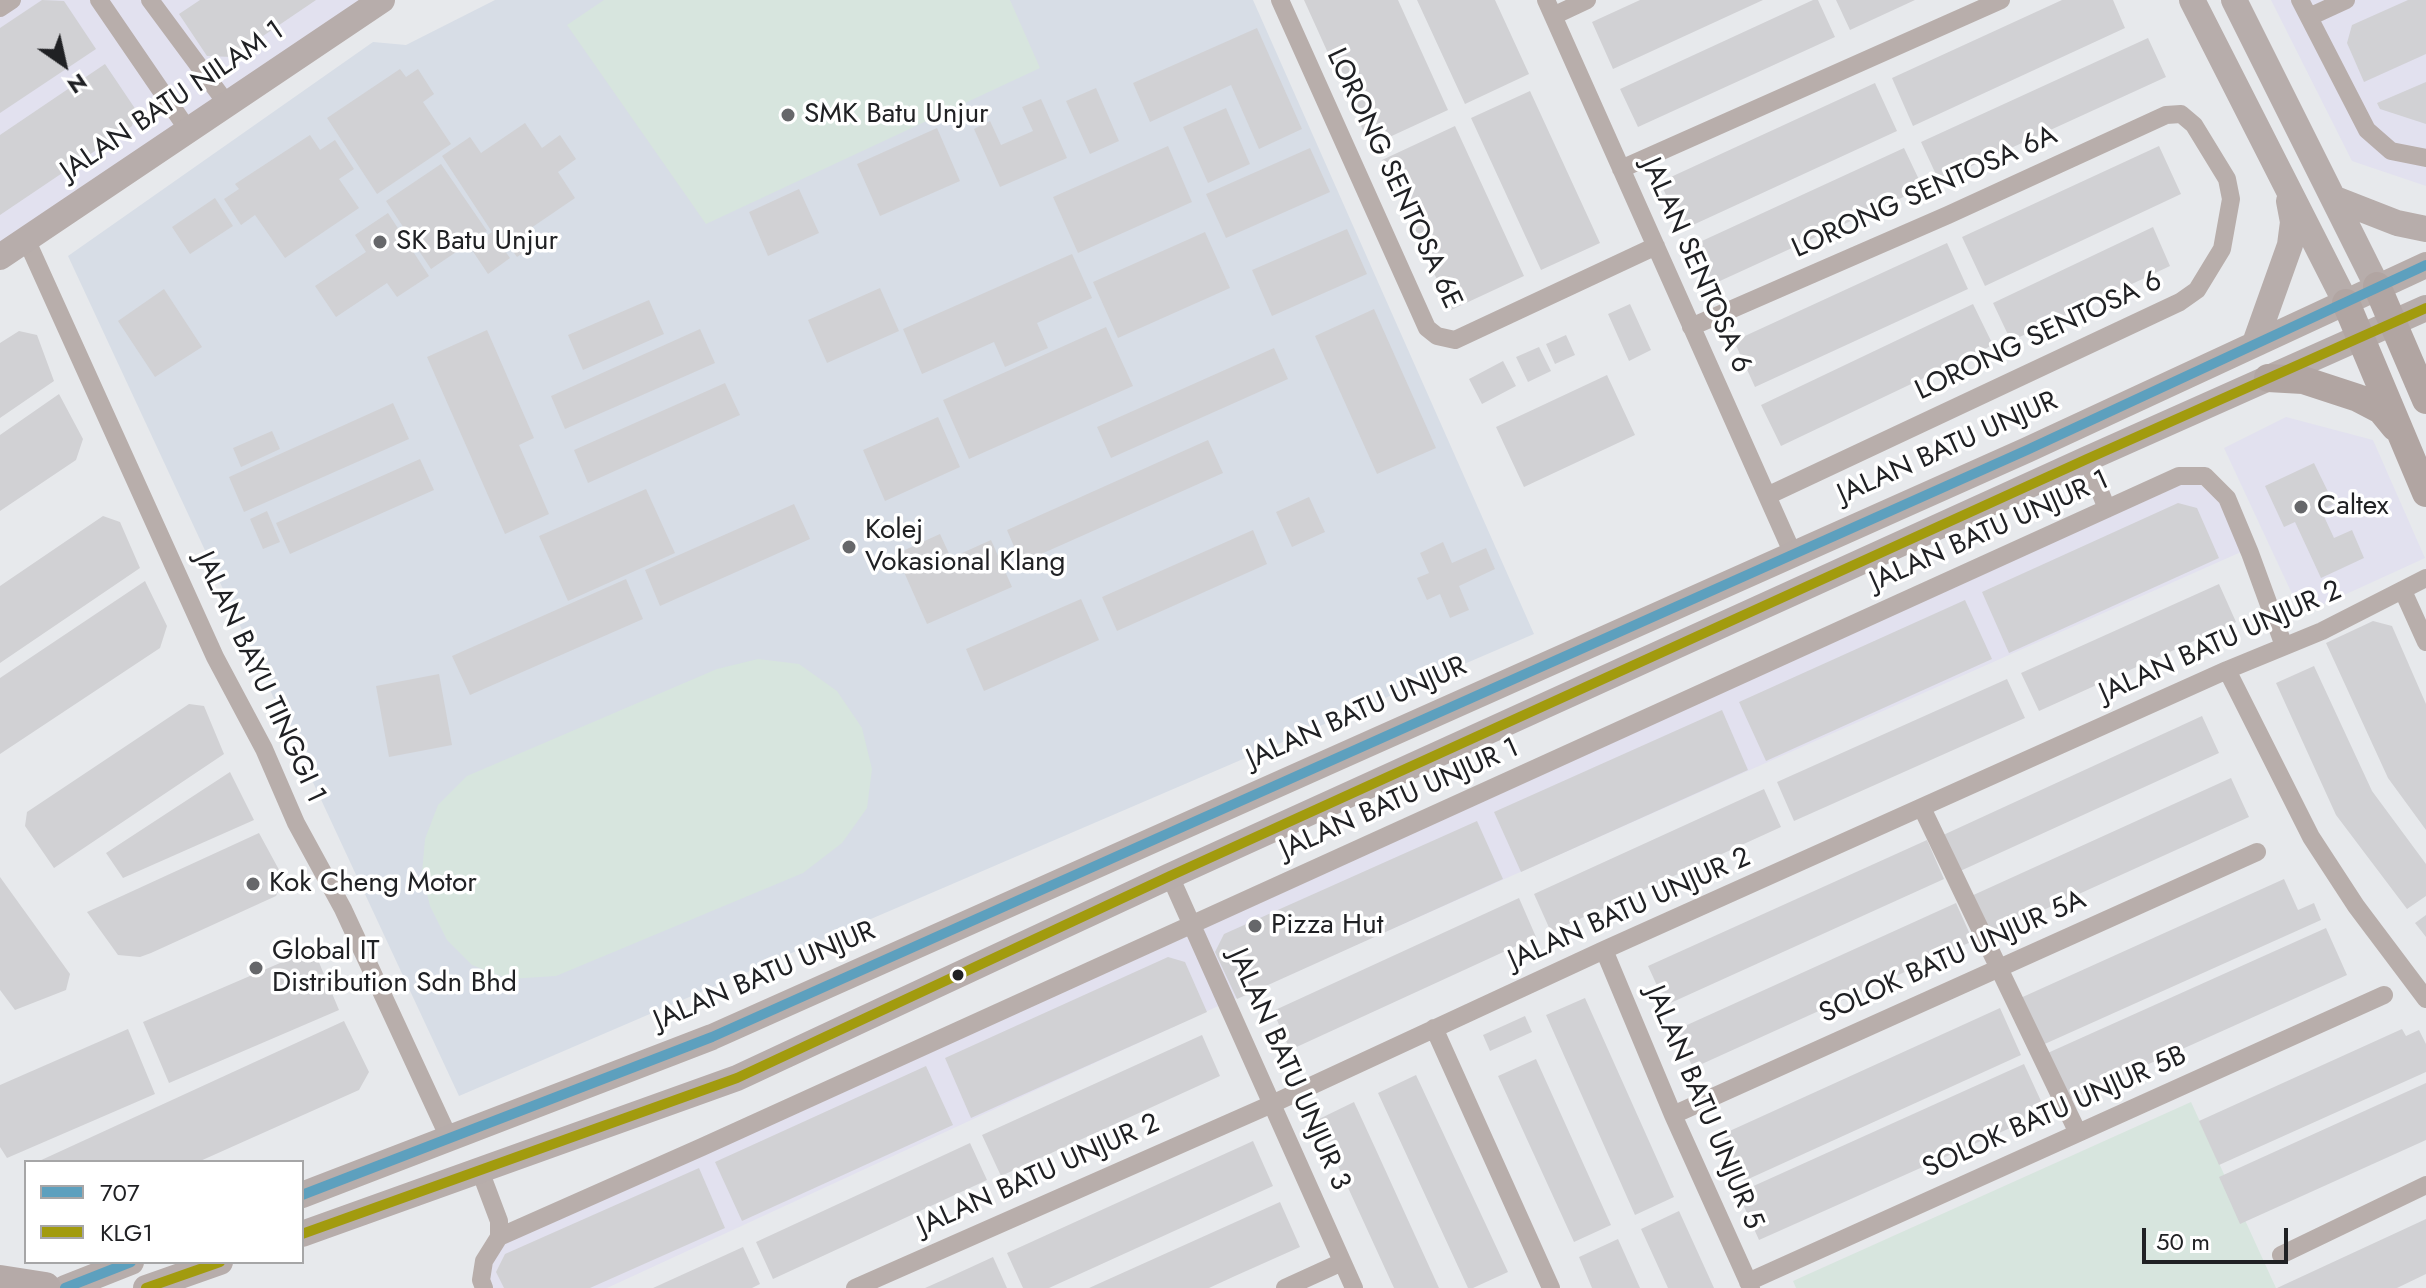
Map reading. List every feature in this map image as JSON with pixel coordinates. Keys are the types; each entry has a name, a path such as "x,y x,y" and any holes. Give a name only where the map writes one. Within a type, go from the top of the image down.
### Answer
{"highway":[{"path":"0,1281 45,1288"}],"main road":[{"name":"JALAN BATU NILAM 1","path":"0,257 382,0"},
{"path":"2192,0 2346,303 2426,493"},
{"path":"2234,0 2377,286 2426,400"},
{"path":"2255,343 2290,245 2293,222 2284,181"},
{"path":"2333,198 2397,223 2426,229"},
{"name":"JALAN BATU UNJUR","path":"304,1194 712,1037 2027,450 2426,265"},
{"path":"304,1233 737,1078 1170,876 2426,308"},
{"path":"2268,378 2303,380 2358,398 2381,410 2403,437"},
{"path":"1119,856 1157,862 1170,876"},
{"path":"65,1288 126,1264"},
{"path":"146,1288 214,1264"}],"street":[{"path":"0,8 12,0"},
{"path":"99,0 188,130"},
{"path":"150,0 227,104"},
{"name":"LORONG SENTOSA 6E","path":"1280,0 1427,328 1437,336 1455,340 1656,246"},
{"path":"1549,8 1587,0"},
{"path":"1621,169 2001,0"},
{"path":"2346,0 2304,8 2367,130 2391,151 2426,158"},
{"name":"JALAN SENTOSA 6","path":"1549,8 1793,554"},
{"name":"LORONG SENTOSA 6A","path":"1691,327 1948,215 2166,115 2181,114"},
{"name":"LORONG SENTOSA 6","path":"1767,496 2180,302 2197,290 2222,249 2231,199 2227,179 2194,125 2181,114"},
{"name":"JALAN BAYU TINGGI 1","path":"26,239 215,657 264,749 296,823 343,909 449,1138"},
{"path":"2087,459 2107,509"},
{"name":"JALAN BATU UNJUR 1","path":"499,1237 2179,476 2205,476 2227,498 2284,646"},
{"name":"JALAN BATU UNJUR 2","path":"855,1288 1272,1104 1604,950 2227,670 2322,631 2426,578"},
{"path":"2403,591 2426,642"},
{"path":"2227,670 2311,837 2356,906 2426,999"},
{"path":"1922,808 2078,1133"},
{"name":"SOLOK BATU UNJUR 5A","path":"1673,1115 2257,852"},
{"name":"JALAN BATU UNJUR 3","path":"1170,876 1354,1288"},
{"name":"JALAN BATU UNJUR 5","path":"1604,950 1749,1285"},
{"name":"SOLOK BATU UNJUR 5B","path":"1749,1285 2384,995"},
{"path":"1434,1028 1551,1288"},
{"path":"479,1168 499,1221 499,1237 484,1261 481,1280 484,1288"},
{"path":"2281,1255 2426,1185"},
{"path":"1285,1288 1342,1262"}],"shaded area":[{"path":"0,0 364,0 0,247"},
{"name":"Kolej Vokasional Klang","path":"495,0 1253,0 1534,634 459,1096 68,256 373,42 406,45"},
{"name":"SMK Batu Unjur","path":"604,0 1010,0 1040,68 706,224 567,25"},
{"path":"2271,0 2426,0 2426,186 2352,161"},
{"path":"2286,417 2373,440 2425,558 2318,607 2294,598 2224,448"},
{"path":"2182,483 2201,485 2222,505 2241,552 1214,1008 607,1288 492,1288 489,1281 491,1263 504,1242"},
{"path":"758,659 799,664 837,691 862,728 872,769 867,808 842,843 803,873 556,976 509,979 472,965 447,940 430,906 422,873 425,839 438,805 467,776 717,669"},
{"path":"2191,1102 2276,1288 1796,1288 1793,1281"}],"building":[{"path":"42,0 64,1 96,49 0,113 0,28"},
{"path":"200,0 316,0 232,57 207,56 179,14"},
{"path":"1304,0 1398,0 1448,110 1370,146"},
{"path":"1417,0 1495,0 1529,74 1465,104"},
{"path":"1640,0 1763,0 1613,69 1592,22"},
{"path":"1818,0 1835,37 1638,127 1620,89"},
{"path":"1836,0 1915,0 1850,30"},
{"path":"2062,0 2113,0 2125,28 1913,126 1892,78"},
{"path":"2408,0 2426,0 2426,54 2364,82 2347,43 2352,25"},
{"path":"1257,28 1302,129 1259,149 1231,85 1150,122 1133,83"},
{"path":"2148,38 2166,77 1939,181 1921,142"},
{"path":"105,64 136,110 132,126 0,215 0,135"},
{"path":"400,69 406,77 418,69 434,94 423,102 451,144 377,194 327,118"},
{"path":"2426,82 2426,124 2380,109 2377,103"},
{"path":"1875,83 1897,131 1682,230 1660,182"},
{"path":"1096,88 1119,141 1090,154 1066,101"},
{"path":"1530,91 1600,243 1541,270 1471,118"},
{"path":"1041,99 1067,158 1000,187 974,129 990,121 1001,145 1033,131 1022,107"},
{"path":"1226,108 1250,164 1208,183 1183,127"},
{"path":"525,123 542,148 560,135 576,159 558,172 575,198 531,228 540,241 517,257 507,243 502,247 510,258 488,274 470,247 492,232 442,156 470,137 481,153"},
{"path":"1455,126 1524,276 1451,310 1382,160"},
{"path":"937,128 960,181 880,216 857,164"},
{"path":"310,135 320,150 335,140 354,169 339,179 359,208 285,258 255,215 241,225 224,199 239,189 235,184"},
{"path":"1168,146 1192,202 1078,253 1053,197"},
{"path":"2159,146 2181,194 1985,286 1962,237"},
{"path":"1310,148 1330,192 1226,238 1206,194"},
{"path":"1904,148 1923,188 1709,286 1691,246"},
{"path":"441,164 487,231 431,269 386,201"},
{"path":"799,189 819,233 768,256 749,212"},
{"path":"215,198 233,226 190,254 172,227"},
{"path":"388,213 429,276 397,297 387,283 336,317 315,286 366,252 355,235"},
{"path":"2153,227 2170,266 2011,341 1993,303"},
{"path":"1347,229 1367,274 1272,316 1252,270"},
{"path":"1205,232 1230,288 1118,338 1093,282"},
{"path":"1947,243 1968,289 1755,387 1734,341"},
{"path":"1072,254 1092,298 1037,323 1048,348 1005,367 994,342 922,374 903,329"},
{"path":"880,288 899,331 827,363 808,320"},
{"path":"164,289 202,347 155,377 118,321"},
{"path":"649,300 664,334 583,370 568,335"},
{"path":"1630,304 1651,350 1629,361 1608,314"},
{"path":"1973,304 1993,345 1781,446 1761,405"},
{"path":"1374,309 1436,448 1377,474 1315,336"},
{"path":"1106,327 1133,386 969,459 943,400"},
{"path":"700,329 715,363 565,429 551,396"},
{"path":"487,330 534,438 519,445 549,514 505,534 427,357"},
{"path":"19,331 37,335 54,381 0,418 0,343"},
{"path":"1566,335 1575,355 1555,364 1546,344"},
{"path":"1539,347 1551,371 1528,382 1516,357"},
{"path":"1274,348 1288,379 1111,458 1097,427"},
{"path":"1503,361 1516,386 1482,404 1469,379"},
{"path":"1607,375 1635,435 1524,487 1496,427"},
{"path":"725,383 740,415 588,483 574,450"},
{"path":"59,394 83,439 76,460 0,511 0,435"},
{"path":"393,403 409,439 244,512 229,477"},
{"path":"938,417 960,467 885,501 863,450"},
{"path":"272,431 280,449 241,467 233,448"},
{"path":"1208,440 1223,473 1021,563 1007,530"},
{"path":"420,459 434,490 290,554 276,523"},
{"name":"Caltex","path":"2314,463 2334,504 2321,510 2334,538 2352,530 2364,558 2321,578 2295,522 2284,527 2265,486"},
{"path":"646,489 675,553 568,601 539,536"},
{"path":"1309,497 1325,532 1292,547 1276,512"},
{"path":"2178,503 2197,508 2219,558 2009,653 1982,592"},
{"path":"794,504 810,539 660,606 645,570"},
{"path":"267,511 280,542 263,549 250,519"},
{"path":"103,516 120,522 140,568 0,663 0,586"},
{"path":"1253,530 1267,564 1117,631 1102,597"},
{"path":"940,534 951,558 991,540 1012,587 927,624 896,554"},
{"path":"1443,542 1452,563 1486,548 1495,569 1459,586 1469,610 1450,618 1440,594 1427,600 1417,578 1429,573 1420,553"},
{"path":"626,579 643,619 470,695 452,656"},
{"path":"145,581 167,626 160,648 0,754 0,678"},
{"path":"2219,584 2236,622 2039,711 2021,673"},
{"path":"1081,599 1099,640 984,691 966,649"},
{"path":"1965,600 1992,659 1766,761 1739,702"},
{"path":"2373,621 2392,626 2426,704 2426,830 2388,778 2326,643"},
{"path":"2314,666 2372,791 2426,864 2426,896 2407,909 2336,815 2276,683"},
{"path":"439,674 452,745 389,757 376,686"},
{"path":"2007,679 2025,718 1794,821 1777,782"},
{"path":"189,704 204,706 224,754 54,868 25,826 27,812"},
{"path":"1722,710 1748,770 1521,872 1494,812"},
{"path":"2202,716 2219,753 1958,872 1941,836"},
{"path":"230,772 254,820 123,878 106,853"},
{"path":"2231,778 2249,817 1986,936 1969,897"},
{"path":"1764,789 1781,827 1551,932 1534,894"},
{"path":"1477,821 1503,879 1237,999 1215,952 1224,934"},
{"path":"259,833 284,879 276,896 140,957 118,955 87,912"},
{"path":"1927,840 1944,879 1666,1005 1648,966"},
{"path":"0,877 70,974 66,990 15,1010 0,990"},
{"path":"2284,879 2298,910 2314,903 2321,920 2038,1047 2016,1000"},
{"path":"1519,898 1536,937 1290,1050 1273,1011"},
{"path":"1956,903 1973,941 1693,1068 1676,1030"},
{"path":"2426,915 2426,937 2415,923"},
{"path":"2326,928 2347,975 2062,1103 2041,1056"},
{"path":"301,954 318,960 339,1010 169,1083 143,1022"},
{"path":"1168,957 1185,962 1207,1012 971,1118 945,1058"},
{"path":"1585,998 1674,1197 1635,1215 1546,1015"},
{"path":"2000,1008 2021,1055 1744,1181 1723,1134"},
{"path":"1525,1016 1532,1032 1490,1051 1483,1035"},
{"path":"344,1021 369,1072 359,1090 202,1160 41,1160"},
{"path":"128,1029 155,1094 7,1158 0,1147 0,1085"},
{"path":"2402,1029 2406,1036 2419,1030 2426,1044 2426,1072 2219,1165 2199,1121"},
{"path":"1202,1035 1220,1076 1001,1176 982,1135"},
{"path":"1536,1059 1611,1225 1574,1242 1498,1076"},
{"path":"2024,1064 2046,1112 1759,1240 1738,1193"},
{"path":"926,1066 953,1125 742,1221 715,1162"},
{"path":"1416,1075 1508,1272 1473,1288 1468,1288 1378,1093"},
{"path":"2426,1083 2426,1140 2240,1224 2219,1177"},
{"path":"1354,1102 1439,1288 1394,1288 1317,1120"},
{"path":"1253,1141 1273,1186 1049,1288 1023,1288 1007,1253"},
{"path":"970,1143 987,1180 773,1279 756,1242"},
{"path":"699,1168 725,1228 590,1288 504,1288 496,1272 505,1254"},
{"path":"1280,1202 1300,1247 1209,1288 1089,1288"},
{"path":"1679,1211 1714,1288 1668,1288 1641,1229"},
{"path":"2426,1219 2426,1274 2397,1288 2277,1288"},
{"path":"1618,1239 1640,1288 1592,1288 1579,1257"},
{"path":"743,1247 760,1284 752,1288 653,1288"},
{"path":"993,1257 1007,1288 925,1288 943,1280"}],"transit line":[{"name":"707","path":"304,1194 712,1037 2027,450 2426,265"},
{"name":"KLG1","path":"304,1233 737,1078 1170,876 2426,308"},
{"name":"707","path":"65,1288 126,1264"},
{"name":"KLG1","path":"146,1288 214,1264"}],"place":[{"name":"SMK Batu Unjur","path":"788,115"},
{"name":"SK Batu Unjur","path":"380,242"},
{"name":"Caltex","path":"2301,507"},
{"name":"Kolej Vokasional Klang","path":"849,547"},
{"name":"Kok Cheng Motor","path":"253,884"},
{"name":"Pizza Hut","path":"1255,926"},
{"name":"Global IT Distribution Sdn Bhd","path":"256,968"}]}
